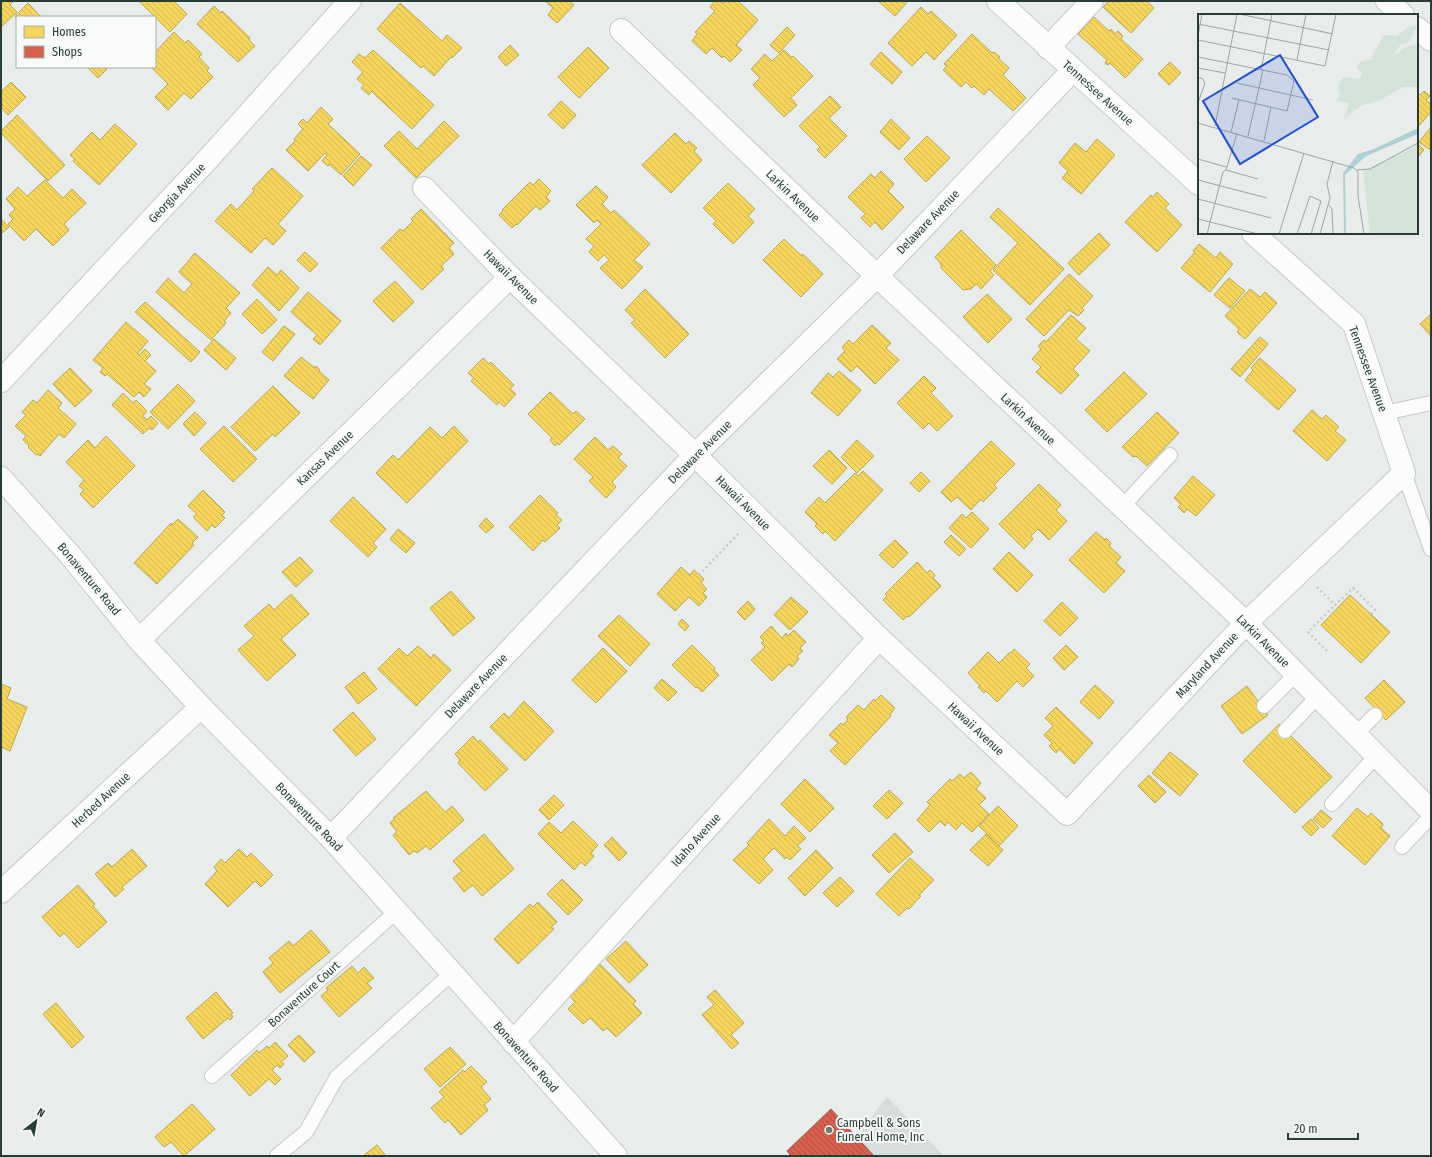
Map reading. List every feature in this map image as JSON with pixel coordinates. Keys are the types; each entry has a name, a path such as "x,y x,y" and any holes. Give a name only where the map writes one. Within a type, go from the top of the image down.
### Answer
{"street":[{"name":"Georgia Avenue","path":"1,382 203,165 350,1"},
{"name":"Tennessee Avenue","path":"998,1 1198,183"},
{"path":"1048,48 1092,1"},
{"path":"1387,1 1402,14"},
{"path":"1418,29 1431,40"},
{"name":"Larkin Avenue","path":"621,30 877,276 1246,623 1431,811"},
{"name":"Delaware Avenue","path":"331,838 695,456 877,276 1073,70"},
{"name":"Hawaii Avenue","path":"424,188 510,277 695,456 879,638 1067,814"},
{"name":"Tennessee Avenue","path":"1254,234 1354,324 1404,472"},
{"name":"Kansas Avenue","path":"140,640 510,277"},
{"name":"Maryland Avenue","path":"1067,814 1246,623 1404,472"},
{"name":"Bonaventure Road","path":"1,478 70,556 140,640 201,707 331,838 616,1156"},
{"name":"Idaho Avenue","path":"513,1042 879,638"},
{"name":"Herbed Avenue","path":"1,892 201,707"}],"lane":[{"path":"1384,413 1431,403"},
{"path":"1122,507 1170,455"},
{"path":"1404,472 1431,548"},
{"path":"1264,706 1296,674"},
{"path":"1286,731 1318,696"},
{"path":"1356,734 1375,715"},
{"path":"1332,804 1376,756"},
{"path":"1402,847 1431,816"},
{"name":"Bonaventure Court","path":"212,1076 396,912"},
{"path":"277,1156 306,1132 337,1077 452,973"}],"path":[{"path":"699,575 756,516"},
{"path":"1300,572 1335,605"},
{"path":"1327,651 1308,632 1353,588 1375,610 1371,614"}],"shaded area":[{"path":"887,1097 944,1156 842,1156"}],"building: Homes":[{"path":"1,1 14,1 10,5 17,12 1,27"},
{"path":"139,1 174,1 187,14 170,32 156,18 156,16 154,16"},
{"path":"545,1 569,1 574,5 557,23 548,15 553,8"},
{"path":"715,1 720,1 723,4 725,1 738,1 758,20 736,45 742,50 730,62 724,56 722,58 712,48 706,54 692,41 697,34 695,32 715,11 710,7"},
{"path":"878,1 908,1 895,16"},
{"path":"1109,1 1146,1 1154,8 1131,33 1103,7"},
{"path":"28,3 40,16 16,16 16,18 15,16"},
{"path":"400,3 442,41 447,35 462,48 452,58 451,57 434,76 423,66 421,68 377,29"},
{"path":"214,6 221,13 222,11 250,38 249,40 255,46 238,62 197,24"},
{"path":"921,7 928,14 931,11 957,35 934,60 926,52 912,66 888,43"},
{"path":"1094,17 1109,31 1111,29 1115,34 1118,31 1123,36 1121,39 1143,59 1125,78 1110,63 1108,65 1105,63 1107,60 1078,34"},
{"path":"787,27 795,35 779,53 770,45"},
{"path":"174,32 185,43 188,40 202,54 199,57 209,68 207,71 213,77 191,99 184,93 168,110 155,97 168,84 152,68 156,68 156,51"},
{"path":"972,34 992,53 994,52 1000,57 998,58 1009,68 1003,75 1026,98 1013,111 989,89 984,95 974,86 972,88 966,82 961,87 943,70 947,66 944,64"},
{"path":"510,45 519,55 506,66 498,57"},
{"path":"588,47 609,68 579,98 558,77"},
{"path":"373,50 434,105 412,129 371,91 369,95 361,88 364,85 357,79 363,72 352,62 359,54 365,58"},
{"path":"784,50 791,57 793,56 813,76 791,98 797,105 784,117 753,85 760,78 751,69 765,54 772,61"},
{"path":"881,52 902,72 892,84 870,64"},
{"path":"1170,62 1181,73 1169,85 1158,74"},
{"path":"88,68 106,68 107,69 98,78"},
{"path":"11,82 26,97 8,115 1,107 3,105 1,103 1,92"},
{"path":"1424,91 1430,96 1426,100 1431,104 1431,112 1418,127 1418,93 1420,95"},
{"path":"830,96 841,107 829,118 847,136 825,158 817,150 820,147 799,126"},
{"path":"561,101 576,115 563,129 548,115"},
{"path":"321,107 333,119 328,124 360,154 341,175 329,164 328,166 322,161 327,155 325,153 308,171 286,150 295,141 294,139 303,129 298,124 303,119 307,123"},
{"path":"17,115 65,165 48,181 1,133 1,131"},
{"path":"891,119 910,138 899,150 880,132"},
{"path":"444,121 459,136 416,178 384,146 399,131 417,149"},
{"path":"115,124 137,144 99,185 73,161 75,159 70,155 92,132 100,140"},
{"path":"1431,127 1431,147 1429,149 1419,142"},
{"path":"675,133 686,144 689,141 697,148 694,151 702,160 671,193 642,165"},
{"path":"927,136 950,158 926,182 904,159"},
{"path":"1097,139 1115,155 1081,194 1062,178 1068,171 1059,163 1075,143 1086,152"},
{"path":"1418,144 1424,150 1418,157"},
{"path":"361,156 372,165 353,186 343,176"},
{"path":"272,168 303,196 278,224 286,231 273,245 265,238 251,253 215,221 231,204 237,210 254,191 252,189"},
{"path":"881,171 894,184 888,191 904,207 882,230 875,222 870,227 861,218 865,214 848,197 871,174 875,178"},
{"path":"539,179 551,191 546,197 550,201 540,210 536,206 512,228 499,215 503,211 502,210 530,182 533,185"},
{"path":"45,180 63,198 72,189 86,203 64,224 69,230 53,246 36,229 24,241 8,224 13,219 9,215 15,209 6,199 18,187 27,196"},
{"path":"728,183 755,209 748,216 754,222 733,244 713,224 716,221 703,208"},
{"path":"596,186 608,197 602,204 611,213 614,210 650,244 634,260 643,267 622,289 600,268 609,260 604,255 598,261 589,252 594,246 586,239 601,224 597,220 594,223 576,205"},
{"path":"1157,192 1169,204 1165,208 1182,225 1157,252 1125,222 1151,195 1153,197"},
{"path":"998,208 1064,269 1030,305 993,270 1018,243 990,217"},
{"path":"421,209 454,243 449,248 454,254 441,266 444,269 422,290 381,248 400,229 403,231 413,221 411,219"},
{"path":"1,219 9,227 1,234"},
{"path":"961,230 996,265 990,271 994,275 981,289 976,284 971,289 963,290 941,268 941,264 935,257"},
{"path":"1099,233 1110,245 1079,275 1068,263"},
{"path":"784,239 802,256 803,254 823,274 801,297 763,260"},
{"path":"1199,244 1216,258 1220,252 1233,264 1210,292 1181,268 1195,252 1193,251"},
{"path":"305,252 318,264 310,272 297,260"},
{"path":"195,253 240,293 226,308 231,313 224,321 226,323 211,340 156,292 168,278 184,293 192,284 179,272"},
{"path":"268,267 277,275 281,270 299,288 279,311 252,285"},
{"path":"1069,274 1093,296 1082,308 1084,310 1078,316 1069,310 1044,336 1026,319"},
{"path":"1229,278 1245,291 1230,308 1214,295"},
{"path":"395,281 414,302 393,322 373,301"},
{"path":"645,289 689,334 665,358 631,323 635,320 625,310"},
{"path":"1250,289 1260,297 1265,292 1277,303 1245,339 1237,332 1239,329 1225,316"},
{"path":"308,292 341,321 320,345 313,339 317,335 291,312"},
{"path":"987,294 1012,319 988,343 963,317"},
{"path":"257,299 277,320 262,334 242,314"},
{"path":"145,302 200,352 191,362 135,312"},
{"path":"1431,314 1431,336 1420,324"},
{"path":"1071,315 1086,328 1076,339 1090,351 1073,369 1079,375 1061,394 1036,372 1041,367 1032,359 1041,349 1038,346 1044,340 1046,342"},
{"path":"126,322 148,341 137,354 139,355 145,349 151,355 145,361 156,371 144,384 151,389 144,397 139,392 134,397 107,374 105,376 100,372 103,368 93,360"},
{"path":"872,325 891,343 886,348 899,360 875,384 857,366 851,372 837,359 845,351 842,347 849,340 853,344"},
{"path":"284,326 295,334 273,361 262,352"},
{"path":"1260,337 1268,344 1240,377 1231,369"},
{"path":"214,339 236,358 226,370 204,350"},
{"path":"301,357 315,368 316,366 320,370 319,371 329,380 313,399 284,376"},
{"path":"483,358 489,364 491,362 514,385 510,389 516,394 504,407 499,402 497,405 471,381 474,378 468,373"},
{"path":"1260,358 1296,390 1278,410 1245,380 1253,370 1251,368"},
{"path":"70,368 92,391 75,407 53,384"},
{"path":"839,371 861,390 838,416 811,393 828,373 833,377"},
{"path":"1124,372 1147,394 1107,432 1085,410"},
{"path":"924,376 936,388 931,393 953,416 937,431 929,423 923,429 897,403"},
{"path":"178,384 195,401 168,429 150,412"},
{"path":"273,386 300,413 275,437 273,434 255,451 231,427"},
{"path":"48,390 62,403 58,408 76,424 64,438 59,434 40,456 37,454 36,455 28,447 29,446 23,440 26,436 15,426 26,415 22,412 33,400 37,403"},
{"path":"550,392 573,414 576,411 585,419 559,445 558,443 555,446 550,440 552,438 528,414"},
{"path":"123,393 133,403 136,400 147,411 143,416 147,420 151,416 158,423 152,430 149,428 143,434 112,405"},
{"path":"1312,410 1322,419 1326,415 1339,427 1335,431 1346,440 1327,461 1293,431"},
{"path":"195,412 206,423 194,436 183,424"},
{"path":"1157,412 1179,433 1147,466 1136,456 1133,457 1122,447"},
{"path":"224,426 257,459 233,482 200,449"},
{"path":"454,426 468,441 407,503 376,473 393,455 398,460 430,427 442,438"},
{"path":"106,436 135,466 93,508 80,494 84,490 79,486 84,480 66,462 88,440 95,448"},
{"path":"595,437 608,450 613,446 622,454 618,458 627,466 612,482 616,487 606,498 589,481 593,477 574,459"},
{"path":"857,440 874,456 857,473 841,457"},
{"path":"991,441 1015,464 994,485 997,488 983,502 981,499 971,510 957,497 951,502 941,492"},
{"path":"829,450 847,468 832,484 813,466"},
{"path":"863,471 883,490 835,541 825,531 823,534 815,526 817,524 805,512 819,497 825,503 855,473 858,476"},
{"path":"921,472 930,481 919,492 910,483"},
{"path":"1193,476 1215,495 1196,516 1187,509 1184,513 1178,507 1181,504 1174,498"},
{"path":"1039,484 1061,505 1056,510 1067,521 1049,540 1038,529 1031,536 1033,539 1024,549 999,524"},
{"path":"203,490 225,512 222,515 225,518 215,528 212,525 207,531 193,517 197,514 188,506"},
{"path":"540,495 558,513 556,515 562,520 557,525 560,528 545,542 543,540 533,551 509,527"},
{"path":"353,497 386,529 373,543 377,547 368,557 330,521"},
{"path":"972,512 989,529 971,548 949,528 962,514 966,518"},
{"path":"486,518 494,526 486,533 479,526"},
{"path":"178,519 198,537 192,543 194,545 157,584 134,563 171,523 172,525"},
{"path":"398,529 415,543 406,553 390,539"},
{"path":"1096,532 1111,543 1109,546 1121,557 1116,563 1125,571 1104,593 1069,560"},
{"path":"951,535 966,549 959,556 944,542"},
{"path":"895,540 908,553 893,568 879,555"},
{"path":"1009,552 1033,575 1017,592 993,569"},
{"path":"300,557 313,571 296,587 282,572"},
{"path":"917,562 927,573 930,570 935,575 933,578 941,586 909,617 907,616 903,620 883,600 887,596 885,594"},
{"path":"681,567 690,575 694,570 704,579 701,583 707,589 703,593 707,597 699,606 689,597 675,611 657,594"},
{"path":"451,591 475,618 453,636 430,608"},
{"path":"291,594 309,614 281,639 296,655 267,681 238,650 254,636 244,626 269,604 274,610"},
{"path":"1350,595 1390,632 1361,663 1321,625"},
{"path":"791,597 808,612 790,630 774,615"},
{"path":"748,601 755,609 745,620 737,612"},
{"path":"1062,602 1078,618 1060,636 1044,621"},
{"path":"619,615 650,644 630,666 598,636"},
{"path":"682,619 689,626 685,631 678,624"},
{"path":"771,626 782,638 786,633 788,636 794,630 806,642 800,648 803,651 797,656 799,659 792,667 789,664 772,681 751,660 765,647 761,643 764,641 760,637"},
{"path":"692,645 715,668 714,670 719,675 702,692 672,665"},
{"path":"1066,645 1078,657 1064,670 1053,658"},
{"path":"418,646 431,658 434,654 451,670 416,706 378,669 399,648 407,656"},
{"path":"603,648 627,671 596,703 572,680"},
{"path":"1014,649 1030,664 1026,668 1034,676 1023,687 1017,681 997,702 986,691 984,693 978,687 980,686 968,673 988,652 999,663"},
{"path":"364,672 377,689 358,704 345,687"},
{"path":"662,679 677,692 668,701 654,688"},
{"path":"1384,680 1405,702 1386,720 1365,698"},
{"path":"1,684 11,688 7,699 27,707 10,751 1,747"},
{"path":"1095,685 1114,702 1099,719 1080,702"},
{"path":"1247,686 1268,715 1242,734 1221,706"},
{"path":"881,695 895,708 890,715 891,716 845,765 830,751 838,743 829,735 841,723 843,725 848,719 846,717 858,705 864,710 874,699 875,701"},
{"path":"524,701 554,731 525,761 490,727 504,713 509,718"},
{"path":"1056,707 1093,743 1074,764 1059,749 1056,753 1049,746 1052,743 1044,735 1053,726 1045,718"},
{"path":"353,712 376,739 356,756 333,730"},
{"path":"1279,724 1332,777 1295,813 1243,761"},
{"path":"473,736 478,742 480,740 508,769 485,791 458,763 460,760 455,754"},
{"path":"1170,752 1198,774 1180,796 1152,773"},
{"path":"971,772 981,783 976,789 986,798 979,805 989,814 972,832 962,823 956,830 948,822 945,826 940,821 929,832 917,820 930,805 927,802 950,779 952,781 960,774 964,778"},
{"path":"1149,775 1166,792 1155,803 1138,786"},
{"path":"805,779 834,808 810,832 781,804"},
{"path":"889,790 903,803 887,819 873,806"},
{"path":"426,791 445,812 452,806 464,820 430,850 426,846 417,853 414,851 409,855 393,835 397,832 390,823 395,819 393,818"},
{"path":"554,795 564,805 549,820 539,810"},
{"path":"998,806 1018,826 999,846 979,826"},
{"path":"1357,808 1368,817 1371,813 1383,824 1381,828 1390,836 1365,865 1332,836"},
{"path":"1321,810 1332,819 1323,828 1313,819"},
{"path":"769,819 785,836 794,826 806,838 797,846 801,849 790,860 787,857 785,859 774,848 763,859 773,870 759,884 733,860 749,845 747,843"},
{"path":"1311,819 1319,828 1311,836 1302,827"},
{"path":"573,821 598,845 591,853 594,856 585,866 581,862 574,870 538,834 549,822 561,833"},
{"path":"895,833 913,852 889,873 872,855"},
{"path":"484,834 514,869 482,896 473,885 464,892 453,878 462,871 453,861"},
{"path":"986,834 1003,850 988,866 970,850"},
{"path":"612,837 627,853 619,861 604,845"},
{"path":"132,849 147,866 122,887 124,889 115,897 95,874 108,863 112,867"},
{"path":"239,849 247,857 251,853 273,875 261,887 255,881 228,907 205,884 217,871 214,867 221,859 225,863"},
{"path":"816,850 833,868 805,896 788,878"},
{"path":"910,858 934,880 919,895 921,896 909,909 907,908 899,916 876,894"},
{"path":"840,877 854,891 837,907 823,893"},
{"path":"562,879 583,900 568,915 547,894"},
{"path":"78,885 95,904 93,906 107,922 78,948 64,933 60,937 42,917"},
{"path":"538,902 557,922 551,927 554,929 518,964 494,939 530,904 533,907"},
{"path":"311,930 330,952 280,993 263,972 273,963 269,958 289,941 293,946"},
{"path":"626,941 648,965 629,983 606,959"},
{"path":"600,964 636,1001 633,1004 642,1013 616,1037 607,1028 603,1031 590,1018 583,1024 568,1009 575,1002 570,996 587,980 585,978"},
{"path":"352,966 358,973 364,967 374,978 367,983 372,988 339,1017 321,996 328,990 326,988"},
{"path":"715,990 744,1023 731,1035 739,1043 732,1049 702,1015 714,1005 707,997"},
{"path":"216,992 233,1013 231,1014 233,1017 230,1020 228,1018 203,1039 186,1018"},
{"path":"56,1003 84,1037 72,1048 43,1014"},
{"path":"299,1035 315,1052 304,1062 288,1045"},
{"path":"275,1042 288,1056 281,1062 284,1064 280,1068 277,1065 272,1070 281,1079 275,1085 269,1079 250,1096 231,1075 257,1050 259,1053 267,1046 269,1048"},
{"path":"450,1047 466,1064 440,1087 424,1069"},
{"path":"471,1066 487,1082 481,1087 491,1099 484,1105 488,1110 461,1135 448,1120 445,1123 431,1108 444,1097 439,1092 463,1070 465,1072"},
{"path":"192,1104 215,1129 184,1156 171,1142 164,1147 155,1137"},
{"path":"377,1145 386,1156 363,1156"}],"building: Shops":[{"name":"Campbell & Sons Funeral Home, Inc","path":"831,1109 874,1156 791,1156 787,1151"}],"place":[{"name":"Campbell & Sons Funeral Home, Inc","path":"829,1130"}]}
